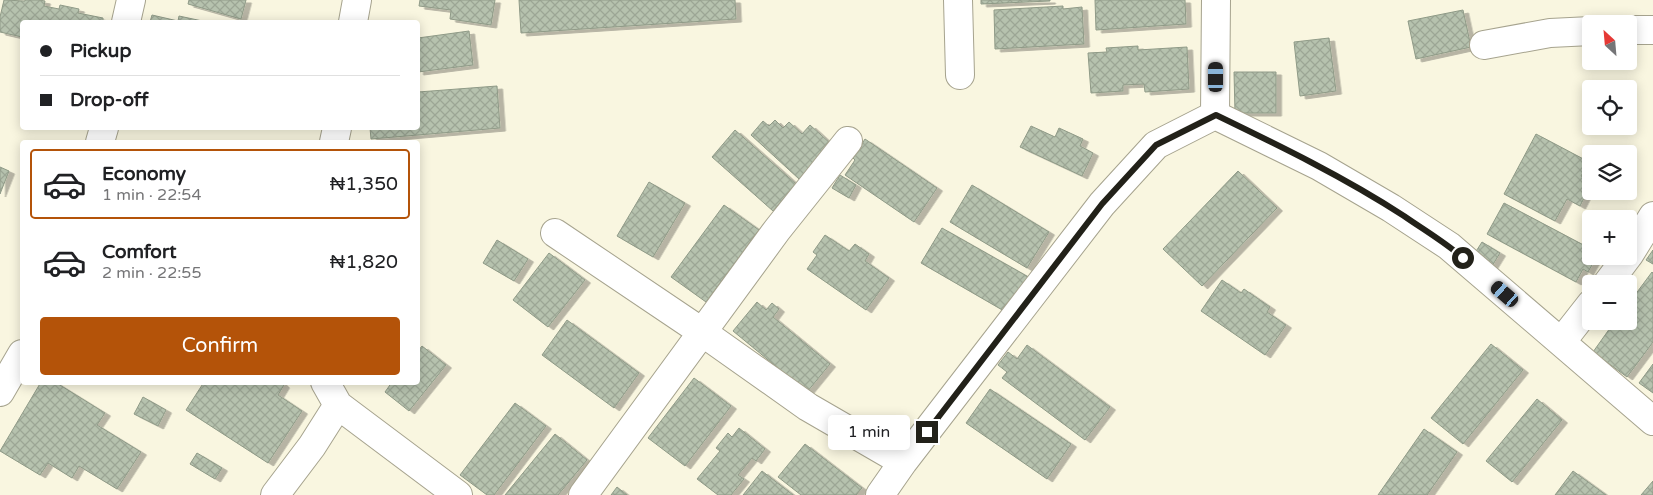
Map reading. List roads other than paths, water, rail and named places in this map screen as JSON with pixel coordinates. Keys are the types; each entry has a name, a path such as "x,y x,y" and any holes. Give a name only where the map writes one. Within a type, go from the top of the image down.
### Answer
{"street":[{"path":"126,20 130,0"},
{"path":"354,20 356,0"},
{"path":"958,0 960,75"},
{"path":"1216,0 1216,115"},
{"path":"1638,30 1653,30"},
{"path":"1484,45 1550,33 1582,31"},
{"path":"1216,115 1319,166 1391,208 1449,246 1653,421"},
{"path":"880,495 903,462 1102,204 1156,145 1216,115"},
{"path":"583,495 777,230 848,141"},
{"path":"1637,242 1653,216"},
{"path":"555,232 808,407 903,462"},
{"path":"1562,342 1582,316"},
{"path":"0,392 20,357"},
{"path":"275,495 312,446 331,394 458,495"}]}
